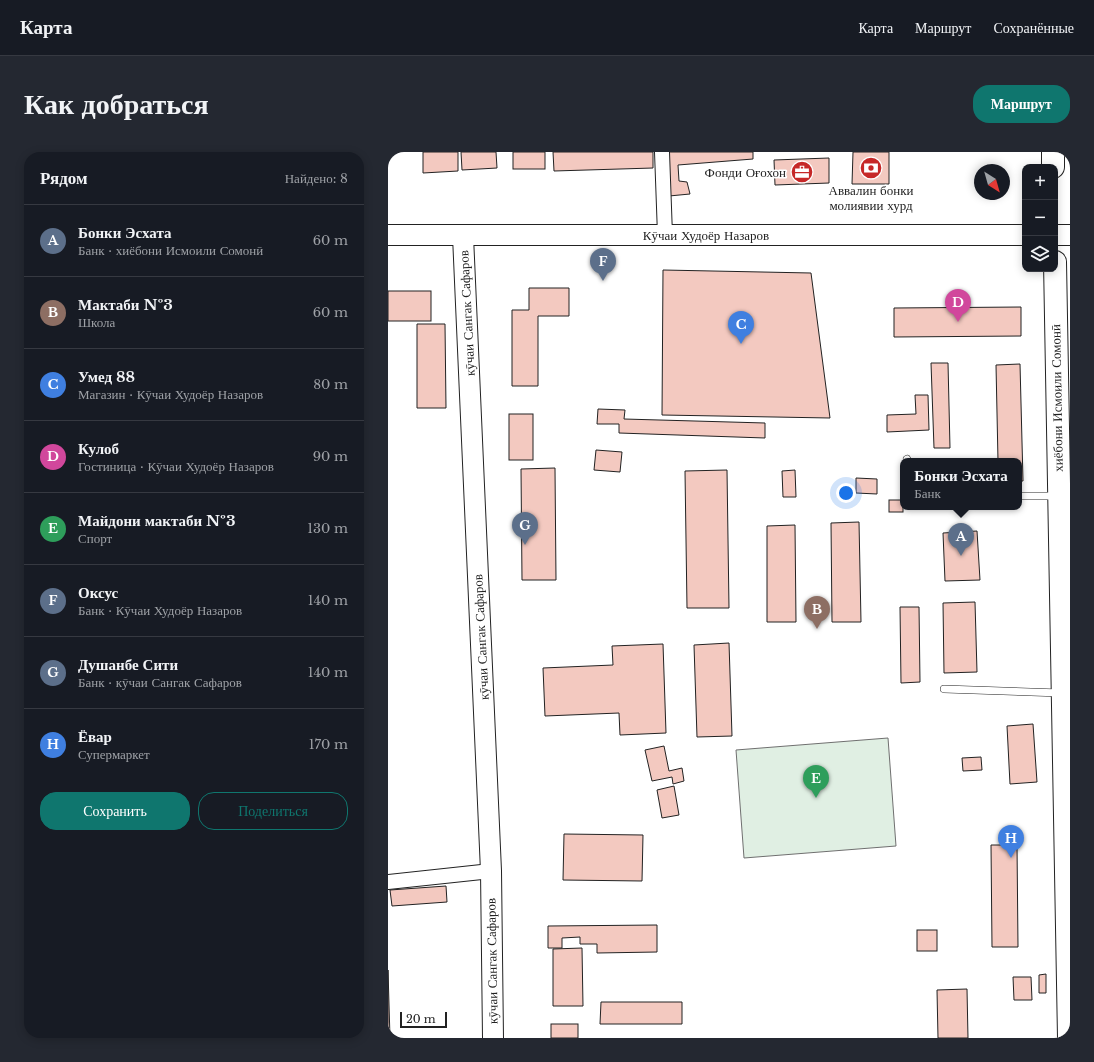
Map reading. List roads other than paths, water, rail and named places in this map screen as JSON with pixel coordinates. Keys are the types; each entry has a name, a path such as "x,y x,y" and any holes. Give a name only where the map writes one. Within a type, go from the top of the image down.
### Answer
{"main road":[{"path":"1053,152 1053,164"},
{"name":"хиёбони Исмоили Сомонӣ","path":"1056,272 1064,401 1059,496 1068,859 1069,1038"}],"street":[{"path":"662,152 665,235"},
{"name":"Кӯчаи Худоёр Назаров","path":"388,235 1022,235"},
{"path":"1058,235 1070,235"},
{"name":"кӯчаи Сангак Сафаров","path":"463,236 491,871 493,1038"},
{"path":"388,882 491,871"}],"lane":[{"path":"1022,496 1059,496"},
{"path":"944,689 1063,693"}],"place":[{"name":"Аввалин бонки молиявии хурд","path":"871,168"},
{"name":"Фонди Оғохон","path":"802,172"},
{"name":"Оксус","path":"603,281"},
{"name":"Кулоб","path":"958,322"},
{"name":"Умед 88","path":"741,344"},
{"name":"Душанбе Сити","path":"525,545"},
{"name":"Бонки Эсхата","path":"961,556"},
{"name":"Мактаби №3","path":"817,629"},
{"name":"Майдони мактаби №3","path":"816,798"},
{"name":"Ёвар","path":"1011,858"}]}
